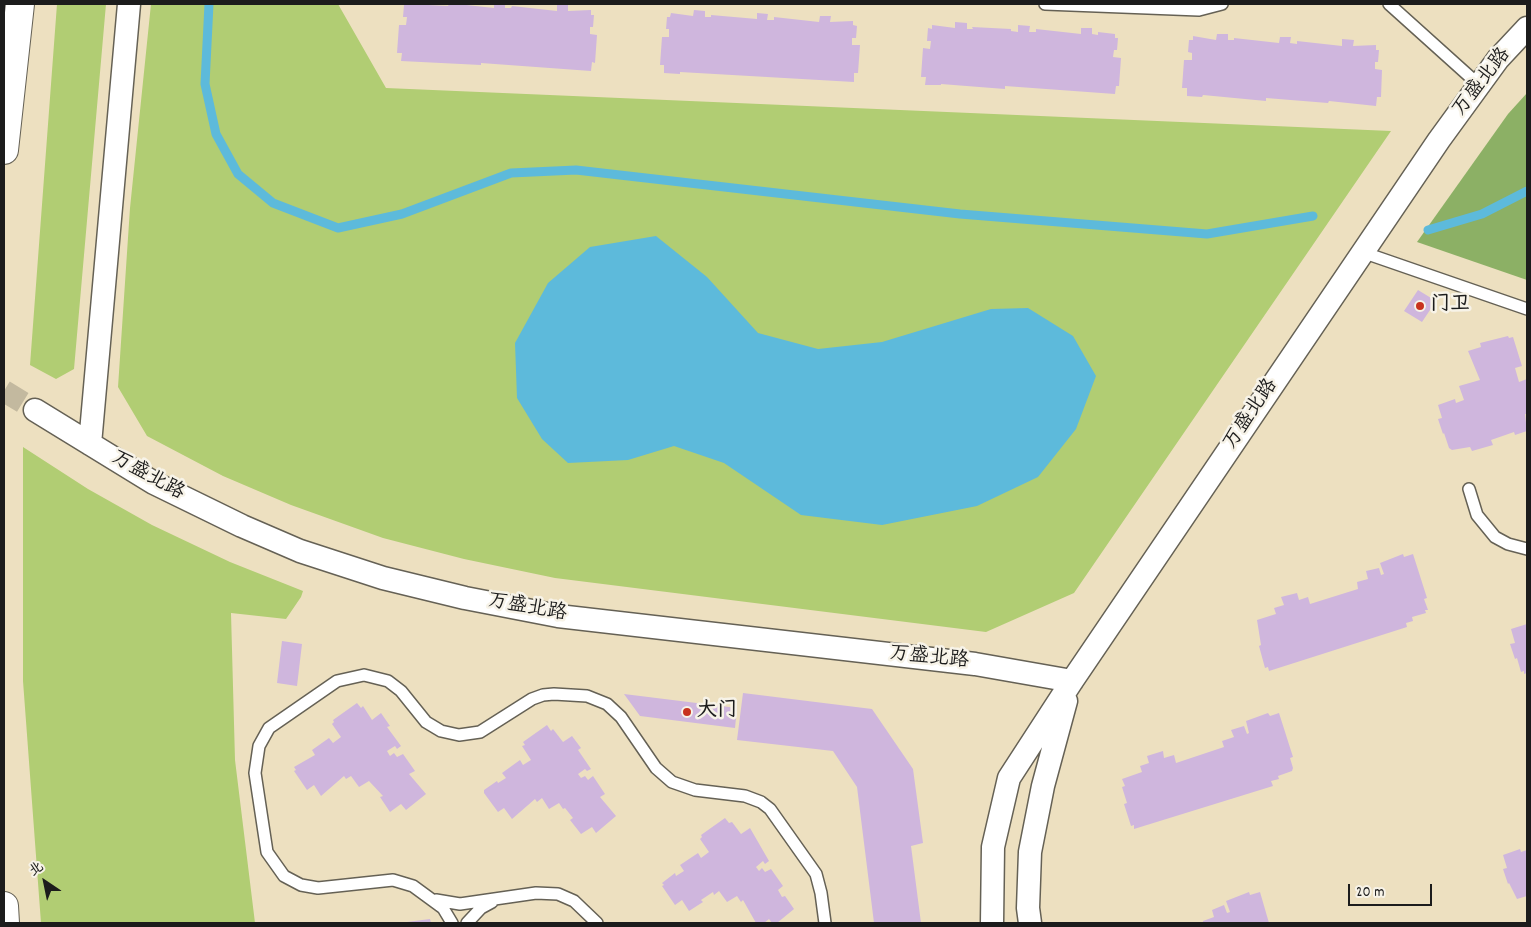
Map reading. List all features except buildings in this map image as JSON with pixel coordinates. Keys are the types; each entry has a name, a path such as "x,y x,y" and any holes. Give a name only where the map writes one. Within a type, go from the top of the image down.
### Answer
{"street":[{"path":"4,150 20,4"},
{"path":"90,444 129,4"},
{"name":"万盛北路","path":"35,410 154,483 242,526 300,551 383,578 456,596 558,616 975,664 1072,681 1362,252 1498,59 1527,28"},
{"path":"992,923 993,847 1009,778 1072,681"},
{"path":"1030,923 1030,852 1043,786 1072,681"},
{"path":"4,906 5,923"}],"lane":[{"path":"1045,4 1199,10 1221,4"},
{"path":"1389,4 1479,85"},
{"path":"1362,252 1527,309"},
{"path":"1469,490 1477,515 1495,537 1508,544 1527,549"},
{"path":"452,923 443,908 434,899 413,886 393,880 318,888 301,885 284,876 267,852 255,773 259,746 269,728 336,681 355,675 380,678 401,691 426,722 441,731 459,735 480,732 532,699 543,695 587,696 608,704 622,717 656,768 672,782 694,790 745,796 770,809 816,874 825,923"},
{"path":"434,899 455,904 546,892 558,894 574,901 597,923"},
{"path":"468,923 481,908 502,898"}],"green space":[{"path":"57,4 106,4 74,369 56,379 30,365"},
{"path":"151,4 338,4 386,88 1391,131 1074,593 986,632 555,578 464,559 383,538 291,505 223,476 147,436 118,387 130,208"},
{"path":"1527,93 1527,280 1417,242 1508,114"},
{"path":"23,447 88,489 152,525 230,562 303,591 286,619 231,613 235,760 255,923 41,923 23,681"}],"water":[{"path":"656,236 707,277 758,333 818,349 882,342 991,309 1028,308 1073,336 1096,376 1076,429 1038,477 977,506 882,525 801,515 724,463 674,446 628,460 568,463 542,439 517,398 515,343 548,283 590,247"}],"waterway":[{"path":"209,4 205,84 216,134 238,174 273,203 338,228 402,214 511,173 576,170 960,214 1207,234 1313,216"},
{"path":"1428,230 1482,214 1527,191"}],"tunnel":[{"path":"4,391 35,410"}],"place":[{"name":"门卫","path":"1420,306"},
{"name":"大门","path":"687,712"}]}
